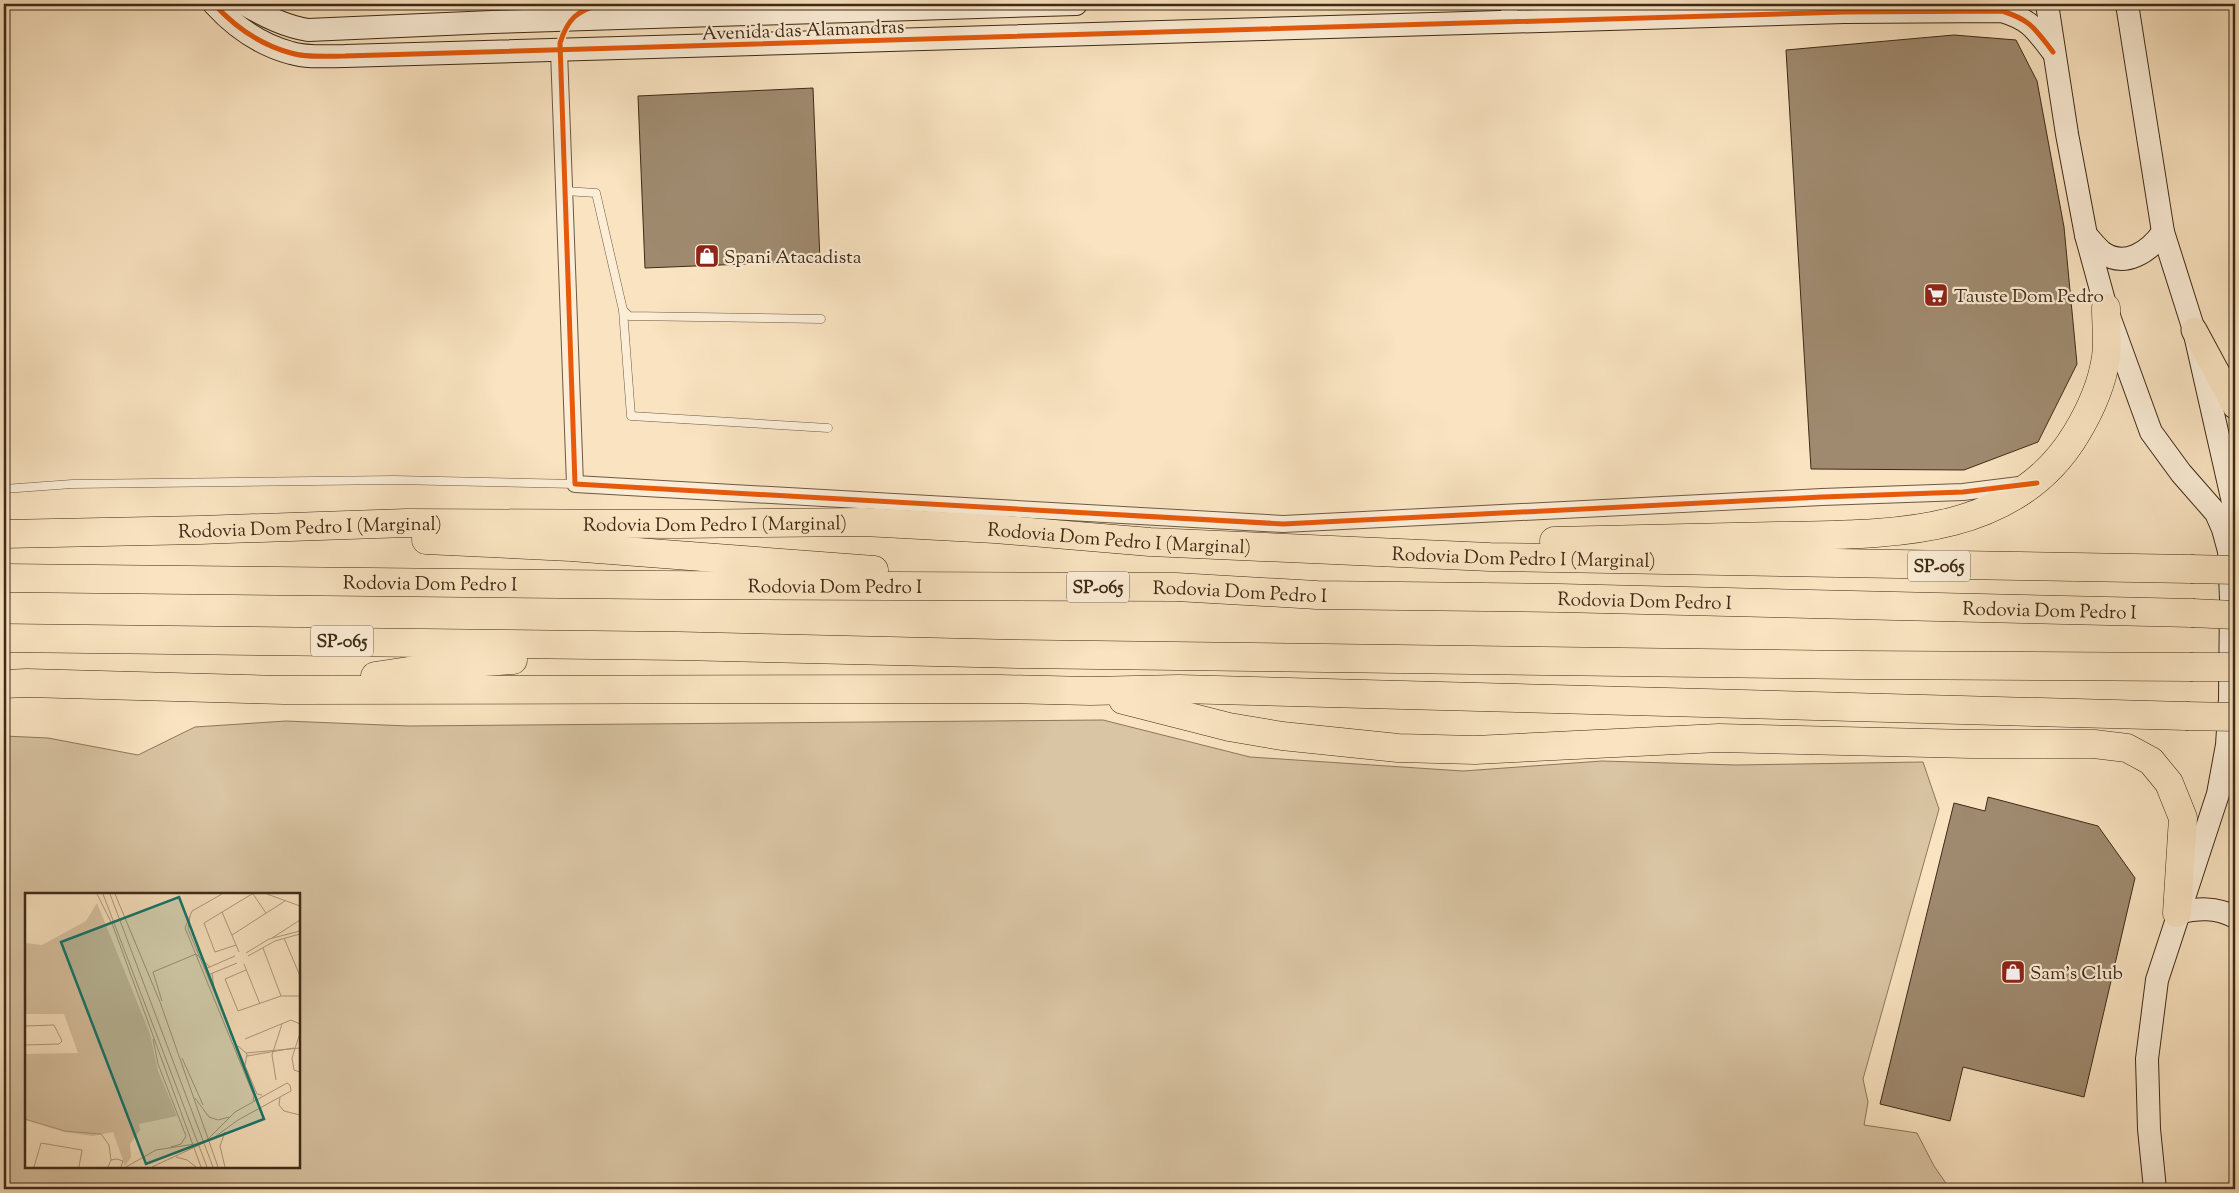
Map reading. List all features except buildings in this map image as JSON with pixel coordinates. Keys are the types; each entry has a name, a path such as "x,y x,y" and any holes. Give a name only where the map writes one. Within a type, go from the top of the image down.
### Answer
{"highway":[{"path":"1356,551 1508,542 1868,534 1940,525 1978,514 2013,499 2036,482 2067,449 2093,407 2106,357 2106,308"},
{"name":"Rodovia Dom Pedro I (Marginal)","path":"4,534 407,523 679,524 864,522 995,529 1150,542 1510,558 2235,570"},
{"path":"200,530 571,547 1105,587"},
{"name":"Rodovia Dom Pedro I","path":"4,578 658,585 1176,587 1317,595 1559,598 2235,615"},
{"name":"SP-065","path":"4,638 679,646 904,653 1866,665 2235,667"},
{"path":"284,690 455,664 679,646"},
{"path":"4,684 284,690 1001,689 1090,691 1179,689 2235,717"},
{"path":"1090,691 1229,727 1282,736 1398,748 1475,750 1719,738 1971,744 2094,744 2127,748 2151,761 2169,783 2183,818 2177,913"}],"main road":[{"path":"2194,330 2235,406"}],"street":[{"name":"Avenida das Alamandras","path":"214,4 225,16 256,39 291,53 302,55 345,56 559,51 1073,36 1509,13 1844,12 2003,7 2021,17 2035,29 2053,52"},
{"name":"Avenida das Alamandras","path":"244,4 274,21 292,28 308,30 570,20 719,10 1074,4"},
{"path":"601,4 581,10 570,20 562,35 559,51 566,191 576,484 1283,524 1822,497 1963,492 2036,482"},
{"path":"1073,36 1080,19 1074,4"},
{"path":"2047,4 2053,52 2086,235 2106,308 2151,432 2181,473 2216,513 2229,551 2231,599 2230,699 2227,745 2218,794 2177,913 2157,980 2148,1059 2149,1129 2155,1189"},
{"path":"2125,6 2163,232 2194,330 2235,511"},
{"path":"2086,235 2103,253 2120,259 2138,256 2155,244 2163,232"},
{"path":"2177,913 2207,909 2224,911 2235,917"}],"lane":[{"path":"566,191 596,194 623,310 631,416 828,428"},
{"path":"623,310 629,316 821,319"},
{"path":"4,489 72,484 394,480 576,484"}],"shaded area":[{"path":"1103,720 1250,757 1463,771 1602,761 1736,765 1923,762 1939,809 1863,1079 1868,1102 1864,1125 1917,1133 1934,1166 1950,1189 4,1189 4,736 48,738 138,755 195,727 286,721 409,726"}],"cycle path":[{"path":"214,4 240,28 259,40 280,50 304,56 1844,12 2002,11 2012,14 2032,26 2053,52"},
{"path":"601,4 574,17 566,27 560,43 575,484 1283,524 1822,497 1963,492 2037,483"}],"place":[{"name":"Spani Atacadista","path":"707,256"},
{"name":"Tauste Dom Pedro","path":"1936,295"},
{"name":"Sam's Club","path":"2013,972"}]}
